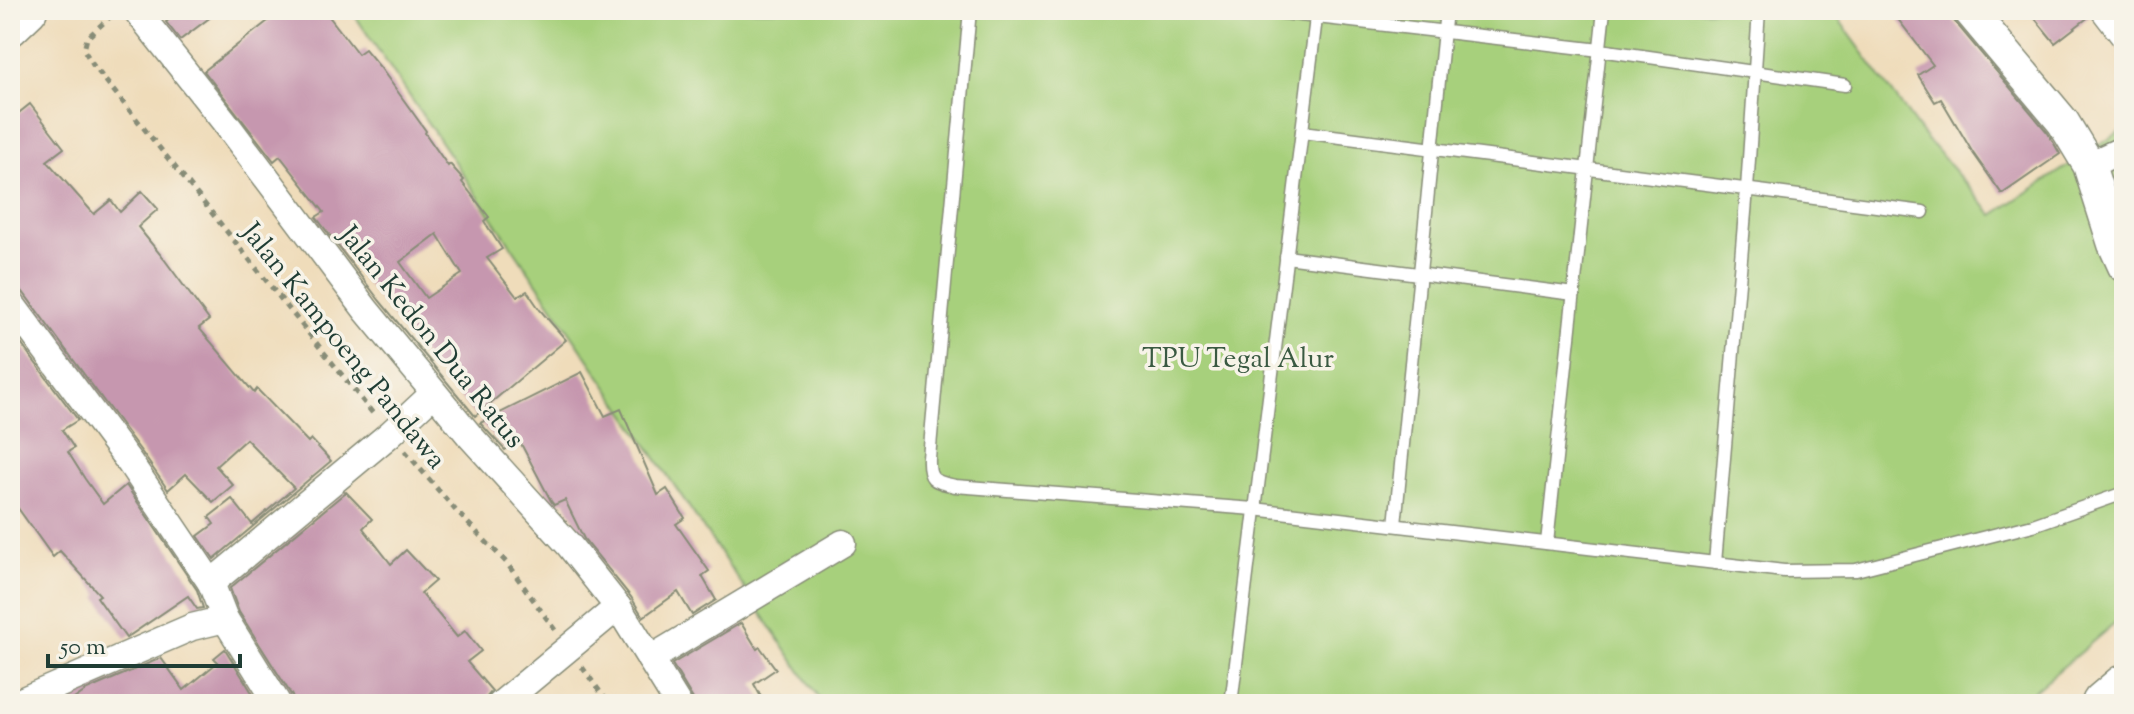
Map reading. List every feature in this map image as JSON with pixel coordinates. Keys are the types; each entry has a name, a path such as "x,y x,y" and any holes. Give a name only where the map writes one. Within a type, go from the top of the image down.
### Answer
{"highway":[{"path":"2104,704 2124,687"}],"main road":[{"path":"10,28 29,10"}],"street":[{"path":"1969,10 2063,122 2094,179 2124,266"},
{"path":"2104,10 2124,36"},
{"name":"Jalan Kedon Dua Ratus","path":"126,11 224,121 366,310 434,393 568,544 618,607 678,704"},
{"path":"2094,179 2124,149"},
{"path":"10,302 130,463 211,583 225,619 278,704"},
{"path":"211,583 390,434 434,393"},
{"path":"650,659 843,543"},
{"path":"501,704 618,607"},
{"path":"14,704 192,627 225,619"}],"lane":[{"path":"970,10 928,473 939,482 955,486 1254,509 1784,571 1856,570 2033,525 2124,493"},
{"path":"1258,10 1317,13 1845,85"},
{"path":"1395,525 1446,10"},
{"path":"1547,543 1604,10"},
{"path":"1715,563 1759,10"},
{"path":"1231,704 1317,13"},
{"path":"1302,132 1923,212"},
{"path":"1286,257 1574,294"}],"path":[{"name":"Jalan Kampoeng Pandawa","path":"126,11 87,38 84,50 93,65 390,434 457,512 506,562 609,704"}],"green space":[{"name":"TPU Tegal Alur","path":"351,10 1832,10 1923,135 1993,215 2124,129 2124,615 2019,704 823,704"}],"building":[{"path":"182,10 220,10 180,40 166,22"},
{"path":"282,10 324,10 358,54 365,49 380,67 448,166 450,164 464,180 462,182 489,217 484,221 502,249 487,258 517,297 527,291 566,340 475,416 379,300 316,217 324,212 280,156 274,161 204,71","holes":["437,234 462,274 426,298 400,262"]},
{"path":"1891,10 1945,10 2048,133 2060,154 2002,194 1941,99 1935,102 1918,75 1933,65"},
{"path":"2028,10 2088,10 2090,16 2055,43"},
{"path":"30,104 64,148 47,161 94,214 111,200 120,212 142,191 158,209 138,227 209,320 199,328 254,393 257,389 308,442 311,439 331,461 214,559 198,536 214,524 209,517 232,499 252,524 294,488 246,439 216,466 233,485 213,502 186,474 168,490 23,292 10,286 10,120"},
{"path":"10,329 78,420 62,430 74,448 68,452 85,479 103,504 126,485 197,590 203,608 197,609 188,596 126,638 97,597 100,595 60,551 53,557 10,497"},
{"path":"582,372 605,416 621,409 658,495 667,489 685,518 676,524 709,571 702,576 716,600 692,615 678,592 643,617 631,597 584,539 565,500 554,505 551,501 519,440 505,450 480,423"},
{"path":"346,492 372,519 363,528 391,564 406,550 435,581 421,593 457,637 465,631 481,651 467,662 492,691 485,704 294,704 239,612 230,588"},
{"path":"741,623 757,649 760,647 776,669 754,684 765,704 696,704 672,664"},
{"path":"225,649 259,704 67,704 87,690 161,658 184,690 218,662 214,658"}]}
